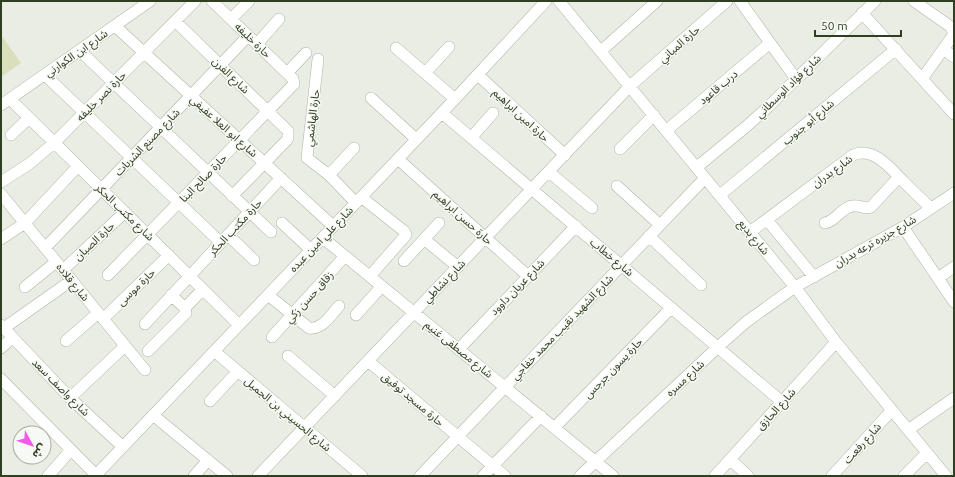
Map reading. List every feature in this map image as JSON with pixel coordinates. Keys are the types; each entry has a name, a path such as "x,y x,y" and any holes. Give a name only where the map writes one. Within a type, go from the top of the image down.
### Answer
{"street":[{"name":"شارع ابن الكوارني","path":"5,102 150,1"},
{"name":"حارة نصر خليفه","path":"1,182 29,164 54,143 195,1"},
{"name":"حارة خليفه","path":"212,1 290,76"},
{"path":"231,19 250,1"},
{"name":"شارع علي امين عبده","path":"96,476 442,113 546,1"},
{"name":"شارع بديع","path":"560,1 795,287 836,342 945,476"},
{"path":"602,51 657,1"},
{"name":"حارة المباني","path":"630,86 727,1"},
{"path":"740,1 796,79"},
{"name":"شارع فؤاد الوسطاني","path":"697,167 748,125 874,1"},
{"path":"914,1 953,30 954,34 922,79"},
{"path":"862,13 954,114"},
{"path":"257,44 279,19"},
{"name":"شارع الفرن","path":"175,21 287,129 289,135 287,140 264,163"},
{"name":"شارع ابو العلا عفيفي","path":"115,26 333,226"},
{"name":"شارع مصنع الشربات","path":"45,248 248,36"},
{"name":"درب قاعود","path":"667,130 770,43"},
{"path":"425,73 449,47"},
{"path":"396,48 455,99"},
{"name":"شارع أبو جنوب","path":"720,196 896,49"},
{"path":"943,49 954,58"},
{"path":"80,51 271,232"},
{"path":"290,76 306,53"},
{"name":"حارة الهاشمي","path":"318,59 307,156 309,160 359,200 404,231 406,235 370,276"},
{"name":"حارة امين ابراهيم","path":"478,74 565,155"},
{"path":"45,75 179,203 224,239 254,260"},
{"name":"حارة صالح البنا","path":"108,275 294,84 290,76"},
{"name":"شارع نشاطي","path":"258,476 630,86"},
{"path":"371,98 416,139"},
{"name":"شارع مكتب الحكر","path":"5,102 29,118 239,325"},
{"name":"شارع خطاب","path":"442,113 782,402"},
{"path":"471,138 493,113"},
{"path":"620,149 654,115"},
{"path":"11,134 29,118"},
{"path":"329,175 354,148"},
{"name":"شارع بدران","path":"750,232 853,155 864,152 885,162 931,208"},
{"name":"حارة حسن ابراهيم","path":"398,159 528,276"},
{"path":"232,196 264,163"},
{"path":"1,239 25,223 78,166"},
{"path":"549,172 592,208"},
{"path":"825,224 834,220 850,206 856,205 866,208 871,207 899,177"},
{"name":"حارة مكتب الحكر","path":"144,324 280,178"},
{"name":"شارع الشهيد نقيب محمد خفاجي","path":"420,476 705,178"},
{"path":"617,186 660,225"},
{"name":"شارع جزيره ترعه بدران","path":"795,287 903,227 954,193"},
{"name":"شارع قلاده","path":"1,194 145,370"},
{"name":"حارة الصبان","path":"25,287 60,266 125,212"},
{"path":"766,220 814,276"},
{"path":"282,223 311,250"},
{"path":"404,261 439,223"},
{"name":"شارع عريان داوود","path":"459,349 576,226"},
{"path":"903,227 954,302"},
{"path":"650,236 700,285"},
{"name":"شارع مصطفى غنيم","path":"323,238 614,476"},
{"path":"424,239 458,267"},
{"name":"حارة موسى","path":"66,341 100,316 169,255"},
{"name":"زقاق حسن زكي","path":"272,337 345,256"},
{"path":"938,278 954,266"},
{"path":"2,327 72,280"},
{"path":"356,315 382,286"},
{"name":"شارع مسره","path":"580,476 746,322 795,287"},
{"path":"148,351 185,314 185,308 203,289"},
{"path":"171,295 185,308"},
{"path":"268,295 309,328 316,328 321,325 339,306"},
{"name":"حارة يسون جرجس","path":"555,427 672,308"},
{"name":"شارع واصف سعد","path":"2,327 70,398 123,447"},
{"path":"1,348 12,338"},
{"name":"شارع الحازق","path":"715,476 836,342"},
{"path":"70,398 125,346"},
{"name":"شارع الحسيني بن الجميل","path":"214,351 362,476"},
{"path":"288,356 335,396"},
{"name":"حارة مسجد توفيق","path":"368,361 504,476"},
{"path":"210,401 238,371"},
{"path":"1,379 96,476"},
{"path":"908,430 954,398"},
{"name":"شارع رفعت","path":"832,476 892,410"},
{"path":"153,415 227,476"},
{"path":"483,476 541,416"},
{"path":"48,476 71,450"},
{"path":"904,476 927,453"},
{"path":"730,459 748,476"},
{"path":"194,476 208,460"}],"green space":[{"path":"1,35 21,63 1,77"}]}
